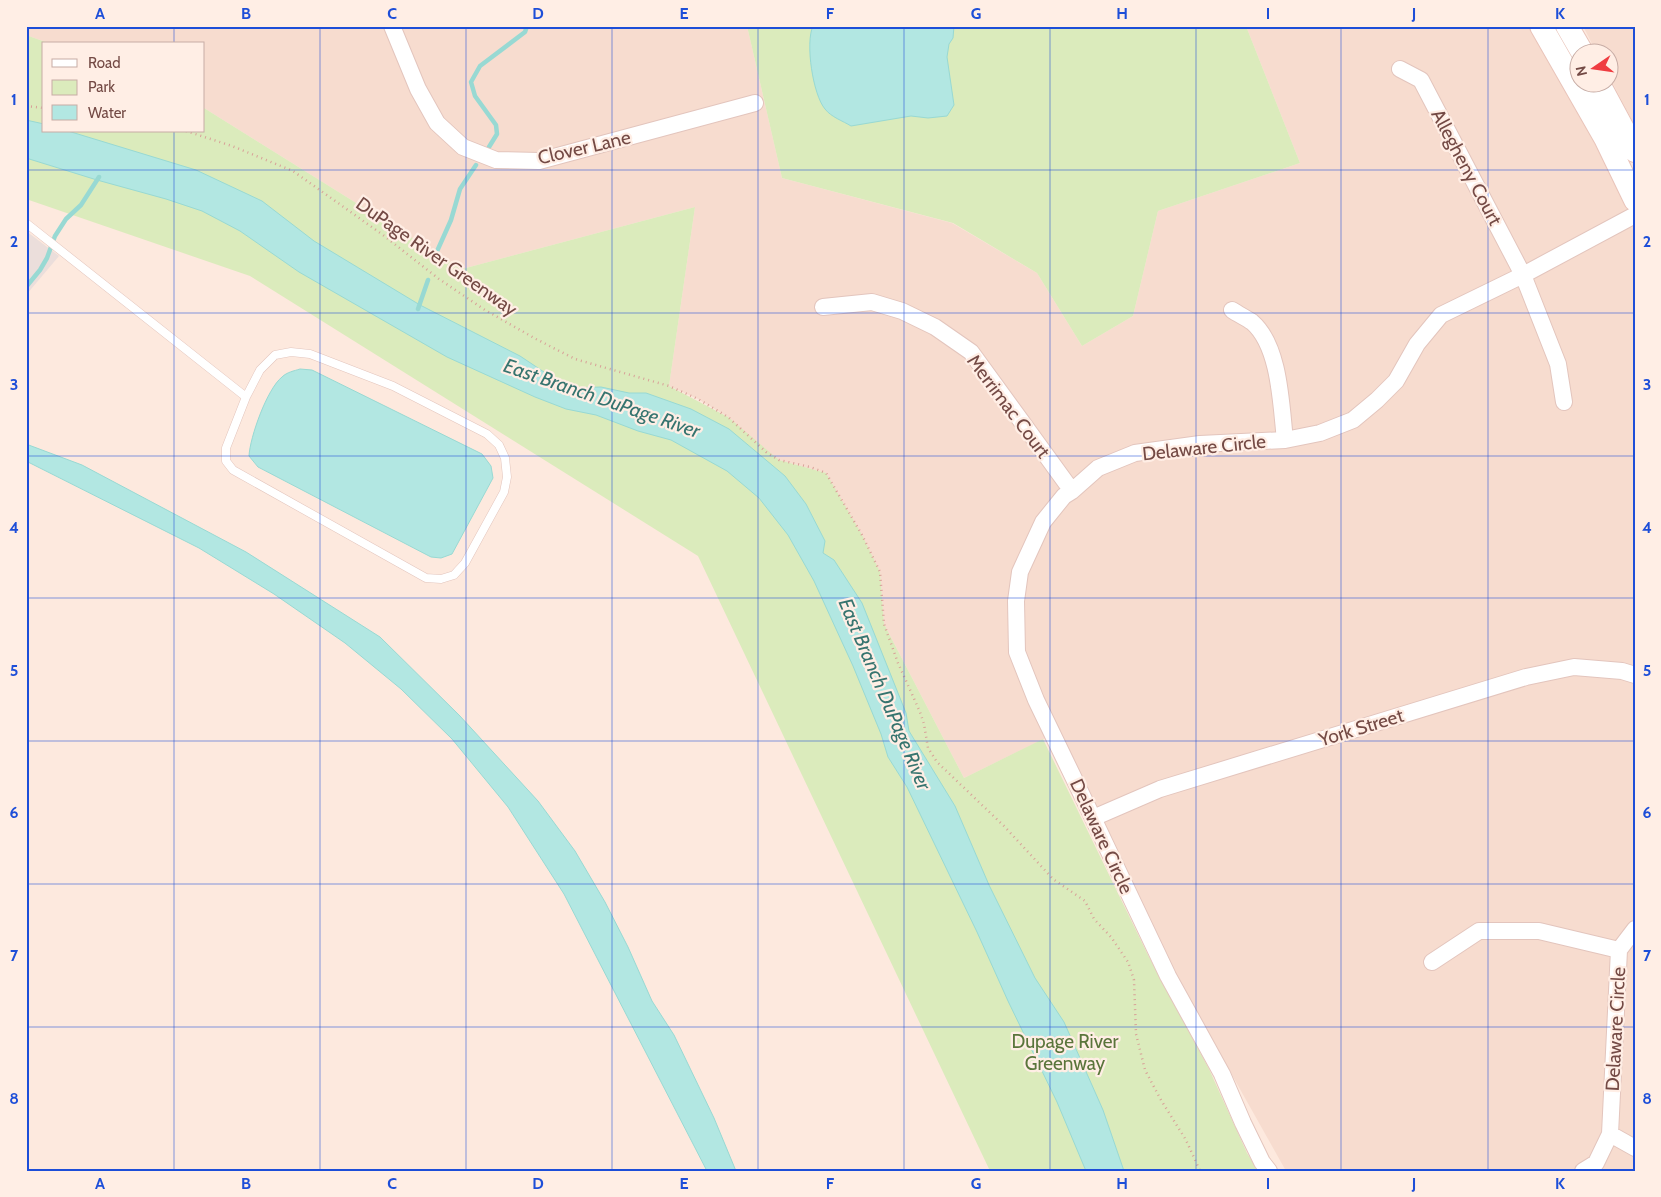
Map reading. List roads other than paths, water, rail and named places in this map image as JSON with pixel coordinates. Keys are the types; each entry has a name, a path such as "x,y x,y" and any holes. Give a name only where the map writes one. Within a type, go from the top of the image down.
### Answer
{"main road":[{"path":"1540,26 1605,138 1635,200"},
{"path":"1567,26 1576,42"},
{"path":"1603,92 1635,151"}],"street":[{"name":"Clover Lane","path":"392,26 418,89 437,123 463,147 496,160 539,161 755,103"},
{"name":"Allegheny Court","path":"1400,69 1421,80 1523,275 1558,364 1564,402"},
{"name":"Delaware Circle","path":"1269,1171 1262,1162 1243,1123 1222,1074 1168,976 1036,700 1018,652 1016,601 1020,572 1043,522 1064,496 1098,468 1135,453 1200,444 1286,440 1320,433 1353,420 1396,381 1417,344 1441,315 1523,275 1635,215"},
{"name":"Merrimac Court","path":"823,306 872,302 902,311 935,327 971,352 1072,491"},
{"path":"1232,310 1252,323 1268,342 1276,373 1286,440"},
{"name":"York Street","path":"1094,818 1160,789 1526,676 1574,667 1622,672 1635,676"},
{"name":"Delaware Circle","path":"1610,1134 1619,950 1635,929"},
{"path":"1432,962 1479,932 1538,932 1619,950"},
{"path":"1583,1171 1596,1163 1610,1134 1635,1148"}],"lane":[{"path":"26,223 246,397"},
{"path":"291,352 310,354 393,386 487,434 499,444 505,458 508,477 504,492 465,563 454,575 441,579 426,578 233,470 226,461 226,448 246,397 260,370 275,355 291,352"}],"water":[{"path":"813,26 954,26 953,38 949,44 947,57 954,105 947,116 928,118 911,116 851,126 837,119 825,109 817,93 810,56"},
{"name":"East Branch DuPage River","path":"26,120 42,124 42,132 71,132 196,170 262,201 314,241 420,305 520,356 568,388 601,387 629,393 646,393 691,409 729,429 785,476 806,504 825,541 823,553 834,560 862,603 906,713 909,731 955,806 989,885 1035,978 1064,1022 1103,1110 1124,1171 1086,1171 1057,1102 977,932 907,787 888,757 881,734 853,666 814,581 788,535 759,498 727,471 671,440 638,431 596,415 566,409 447,357 299,272 240,231 202,211 26,158"},
{"path":"300,369 312,370 482,454 491,466 493,478 452,554 441,558 431,557 258,467 249,456 252,437 265,402 276,383 282,377"},
{"path":"26,444 82,465 246,552 380,637 460,716 538,801 575,851 605,902 652,1001 674,1035 714,1118 736,1171 707,1171 564,894 508,807 452,739 401,689 345,643 274,594 199,548 26,461"}],"waterway":[{"path":"489,147 497,134 496,125 475,96 471,82 480,66 525,32 527,26"},
{"path":"434,258 451,220 460,189 476,165"},
{"path":"26,287 40,270 47,258 55,236 66,219 81,205 99,177"},
{"path":"418,309 428,280"}],"park label":[{"name":"Dupage River Greenway","path":"1065,1052"}]}
